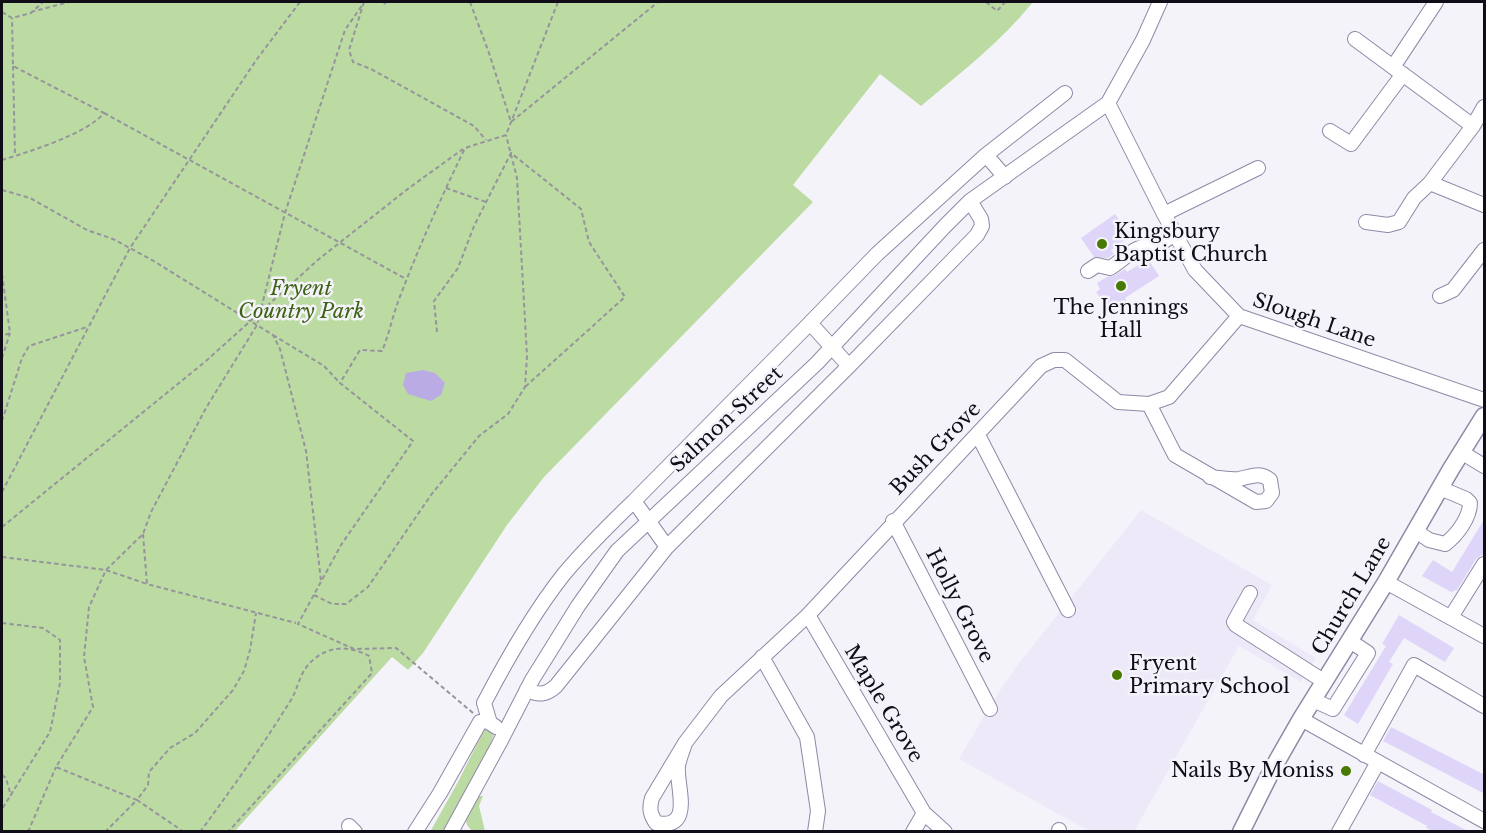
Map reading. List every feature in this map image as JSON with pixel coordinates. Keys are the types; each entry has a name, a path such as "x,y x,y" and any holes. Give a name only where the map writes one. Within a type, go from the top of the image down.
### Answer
{"main road":[{"name":"Church Lane","path":"1241,831 1301,719 1386,582 1461,452 1485,416"}],"street":[{"path":"1108,103 1143,40 1160,2"},
{"path":"1329,131 1351,144 1398,70 1436,2"},
{"path":"1355,39 1473,126"},
{"path":"415,831 441,794 485,722 484,703 504,665 563,576 591,544 877,254 986,155 1065,93"},
{"name":"Salmon Street","path":"451,831 527,689 578,606 617,551 817,363 970,201 1108,103"},
{"name":"Slough Lane","path":"1108,103 1195,270 1239,316 1485,400"},
{"path":"1366,222 1388,225 1399,222 1414,198 1430,183 1485,107"},
{"path":"986,155 1005,177"},
{"path":"1164,214 1258,168"},
{"path":"1430,183 1485,205"},
{"path":"527,689 541,694 549,692 556,686 667,547 849,366 976,235 982,226 981,219 970,201"},
{"path":"1088,271 1098,265 1110,268 1137,248 1148,245 1155,247 1175,234"},
{"path":"1440,296 1453,290 1485,250"},
{"path":"908,268 927,285"},
{"path":"1210,477 1175,455 1149,404 1169,397 1239,316"},
{"path":"810,323 849,366"},
{"name":"Bush Grove","path":"685,743 678,765 681,808 675,821 669,824 656,823 651,816 652,798 685,743 721,696 808,615 1041,366 1054,360 1065,360 1118,402 1149,404"},
{"path":"978,435 1068,610"},
{"path":"1461,452 1485,466"},
{"path":"1416,531 1430,540 1446,544 1454,537 1470,509 1470,503 1466,499 1440,488"},
{"path":"634,501 667,547"},
{"name":"Holly Grove","path":"893,522 990,709"},
{"path":"1451,618 1485,564"},
{"path":"1386,582 1485,636"},
{"path":"1250,593 1234,622 1236,625 1325,682"},
{"name":"Maple Grove","path":"808,615 924,813 945,831"},
{"path":"1313,700 1333,709 1368,653 1350,641"},
{"path":"762,657 807,737 818,811 815,831"},
{"path":"1364,755 1414,665 1485,706"},
{"path":"1301,719 1485,821"},
{"path":"485,722 505,733"},
{"path":"1339,831 1378,762"},
{"path":"913,831 924,813"}],"path":[{"path":"31,12 43,2"},
{"path":"2,12 12,18 69,2"},
{"path":"2,492 130,248 257,59 300,2"},
{"path":"470,2 489,52 511,122"},
{"path":"525,387 527,356 517,178 506,135 558,2"},
{"path":"511,122 658,2"},
{"path":"986,2 997,11 1005,2"},
{"path":"364,3 349,50 353,62 371,69 474,126 486,141"},
{"path":"147,584 143,534 151,512 206,408 257,325 285,213 345,30 364,3"},
{"path":"12,18 15,156"},
{"path":"13,66 104,113 406,279"},
{"path":"2,160 31,152 96,123 104,113"},
{"path":"2,527 206,361 339,243 425,176 465,148 506,135"},
{"path":"340,383 360,350 382,351 391,330 391,318 406,279 465,148"},
{"path":"437,332 434,301 458,268 474,226 511,153"},
{"path":"314,595 332,604 346,604 368,587 431,495 479,436 508,414 525,387 625,297 589,242 580,209 511,153"},
{"path":"446,188 486,202"},
{"path":"2,190 30,198 87,230 130,248 189,282 324,366 340,383 413,441 341,546 297,624"},
{"path":"2,274 10,333 2,358"},
{"path":"2,421 22,358 29,346 89,326"},
{"path":"2,336 10,333"},
{"path":"273,335 280,349 306,451 321,581"},
{"path":"28,831 56,767 93,707 84,657 89,607 106,570 143,534"},
{"path":"2,557 106,570 147,584 297,624 369,656 372,673 228,831"},
{"path":"105,831 137,800 148,785 149,772 170,748 195,732 233,690 244,671 256,613"},
{"path":"2,623 43,628 60,640 60,683 50,732 2,809"},
{"path":"200,831 253,760 292,699 298,679 314,660 333,649 396,648 485,722"},
{"path":"56,767 137,800 184,831"},
{"path":"2,775 6,778 11,796"}],"shaded area":[{"path":"423,370 435,373 445,383 441,395 431,401 408,394 403,385 406,373"},
{"name":"Fryent Primary School","path":"1141,510 1272,585 1253,620 1316,658 1301,682 1239,646 1134,831 1089,831 959,759 1016,667"}],"green space":[{"name":"Fryent Country Park","path":"2,2 1033,2 994,44 921,106 880,74 793,185 813,202 544,477 507,525 423,653 408,670 392,657 235,831 2,832"},
{"path":"485,728 494,733 489,749 445,831 430,832 459,780"},
{"path":"478,796 483,796 479,806 485,831 472,831 467,825 465,816"}],"building":[{"name":"Kingsbury Baptist Church","path":"1115,214 1131,236 1111,250 1114,254 1108,258 1094,257 1081,238"},
{"name":"The Jennings Hall","path":"1148,259 1159,276 1125,298 1129,304 1112,315 1096,292 1100,289 1097,283 1125,269 1127,272"},
{"path":"1485,518 1485,553 1476,559 1457,590 1451,592 1422,576 1433,560 1452,572"},
{"path":"1399,615 1454,648 1445,662 1404,638 1389,662 1393,664 1358,724 1344,715 1386,646 1382,644"},
{"path":"1391,727 1485,775 1485,794 1383,741"},
{"path":"1378,781 1468,831 1433,831 1426,828 1427,826 1370,795"}],"place":[{"name":"Kingsbury Baptist Church","path":"1102,244"},
{"name":"The Jennings Hall","path":"1121,286"},
{"name":"Fryent Primary School","path":"1117,675"},
{"name":"Nails By Moniss","path":"1346,771"}]}
